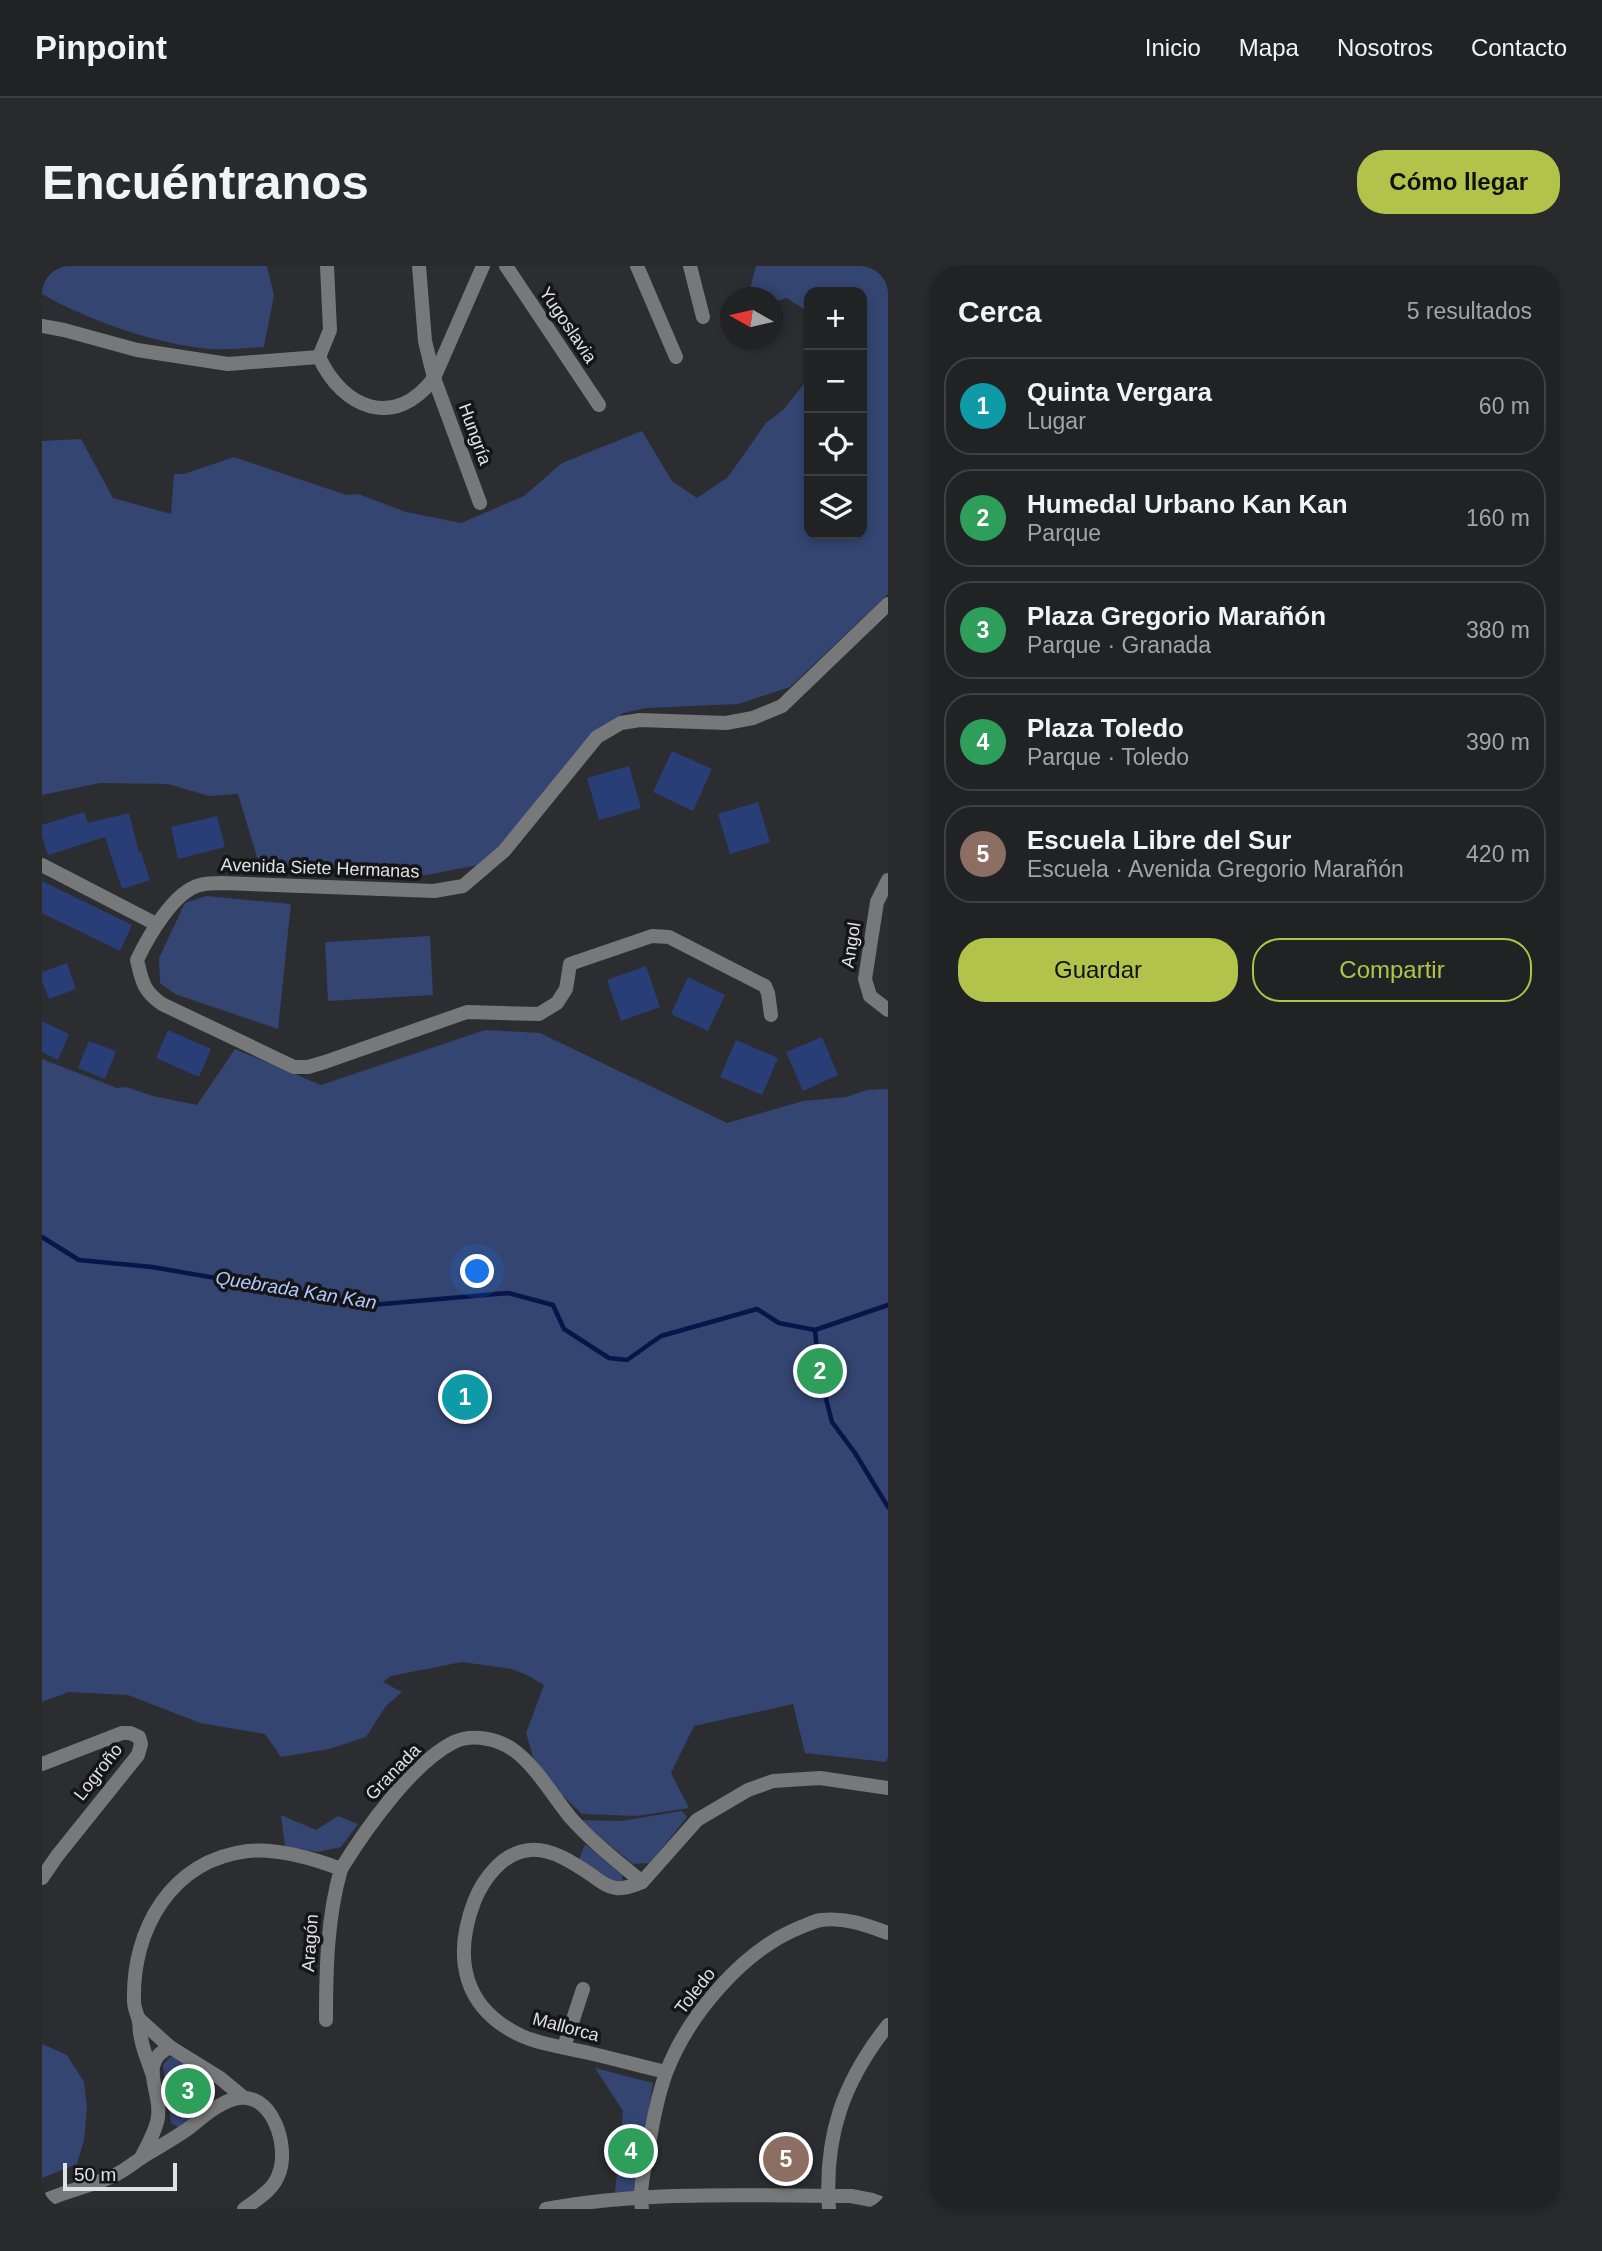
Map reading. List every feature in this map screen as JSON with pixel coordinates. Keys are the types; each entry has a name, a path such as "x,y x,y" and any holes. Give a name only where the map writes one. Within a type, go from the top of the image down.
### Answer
{"street":[{"path":"327,266 330,330 319,357 338,388 359,404 385,409 410,400 428,387 483,266"},
{"name":"Hungría","path":"419,266 425,341 434,378 480,503"},
{"name":"Yugoslavia","path":"506,266 599,405"},
{"path":"637,266 676,357"},
{"path":"690,266 703,317"},
{"path":"42,326 137,350 228,364 319,357"},
{"name":"Avenida Siete Hermanas","path":"771,1015 765,986 669,937 652,936 570,964 566,989 556,1003 539,1014 467,1012 325,1062 308,1067 294,1067 162,1004 150,995 143,985 137,960 156,924 188,890 199,885 222,883 435,891 463,886 504,851 597,737 621,723 640,720 726,723 753,718 782,706 888,604"},
{"path":"42,865 156,924"},
{"name":"Angol","path":"887,1009 870,996 865,979 877,901 888,880"},
{"name":"Logroño","path":"42,1763 122,1733 139,1737 141,1744 138,1755 42,1878"},
{"name":"Granada","path":"341,1869 363,1833 420,1767 457,1741 482,1737 514,1750 540,1776 581,1829 642,1882"},
{"path":"642,1882 697,1820 748,1790 773,1781 820,1778 888,1788"},
{"name":"Mallorca","path":"642,1882 629,1887 612,1887 551,1853 529,1850 511,1857 488,1874 476,1898 466,1924 463,1947 465,1970 479,2004 492,2017 522,2036 666,2072"},
{"path":"141,2158 158,2121 159,2106 134,2003 139,1951 151,1916 176,1884 201,1866 223,1856 250,1851 288,1853 341,1869"},
{"name":"Aragón","path":"326,2020 326,1973 333,1897 341,1869"},
{"name":"Toledo","path":"641,2203 656,2108 666,2072 695,2018 726,1980 753,1954 782,1934 820,1920 857,1921 888,1933"},
{"path":"564,2047 583,1989"},
{"path":"139,2019 161,2041 220,2078 243,2097 258,2103 272,2115 282,2136 283,2165 278,2178 268,2191 244,2209"},
{"path":"828,2203 832,2143 842,2101 856,2071 888,2025"},
{"path":"152,2073 156,2057 170,2047"},
{"path":"211,2112 220,2078"},
{"path":"42,2202 117,2174 230,2100 243,2097"},
{"path":"158,2121 165,2131 174,2137"},
{"path":"545,2209 613,2198 641,2203 828,2203 861,2198 888,2206"}],"shaded area":[{"path":"42,266 267,266 274,295 264,347 216,349 189,346 123,330 42,294"},
{"path":"756,266 888,266 888,594 790,687 738,704 647,708 623,713 598,733 483,864 427,875 259,864 238,794 209,796 168,784 100,783 42,795 42,441 81,439 113,498 171,514 174,474 184,474 234,457 346,495 358,494 406,512 461,523 524,496 562,463 642,431 672,481 697,498 728,477 766,423 783,410 804,384 804,539 867,539 867,287 804,287 804,309 787,298 783,299 783,287 751,287"},
{"path":"206,896 291,904 278,1029 175,994 160,983 159,958 185,903"},
{"path":"430,936 433,995 328,1001 325,942"},
{"path":"485,1030 540,1033 727,1123 803,1101 888,1089 886,1762 805,1753 793,1704 694,1726 671,1773 689,1808 636,1816 582,1814 537,1771 526,1733 544,1685 512,1669 462,1662 391,1676 383,1682 402,1692 386,1706 366,1737 329,1749 281,1757 265,1734 200,1723 128,1695 69,1692 42,1702 42,1059 117,1088 126,1087 197,1105 235,1049 321,1085"},
{"path":"682,1811 687,1817 650,1863 633,1864 579,1820 621,1821"},
{"path":"281,1815 316,1830 338,1816 358,1824 341,1847 317,1852 285,1846"},
{"path":"585,1844 622,1875 622,1883 617,1883 579,1860"},
{"path":"42,2044 67,2055 84,2082 87,2108 84,2140 77,2164 42,2178"},
{"path":"170,2057 184,2061 211,2082 209,2099 178,2127 171,2123 163,2065"},
{"path":"595,2068 653,2083 636,2192 615,2192 623,2111"}],"building":[{"path":"672,751 712,769 693,811 653,792"},
{"path":"629,766 641,808 599,820 587,778"},
{"path":"758,802 770,842 730,854 718,814"},
{"path":"84,812 88,823 129,813 139,853 141,852 150,880 122,889 105,837 48,855 42,836 42,825"},
{"path":"217,816 225,847 178,859 171,827"},
{"path":"42,881 132,925 120,951 42,913"},
{"path":"67,963 76,989 49,999 42,981 42,972"},
{"path":"646,966 660,1007 621,1021 607,980"},
{"path":"688,977 725,995 708,1031 671,1014"},
{"path":"42,1021 69,1034 58,1060 42,1052"},
{"path":"168,1030 211,1049 199,1077 156,1058"},
{"path":"822,1037 838,1075 803,1091 786,1052"},
{"path":"736,1040 778,1058 762,1095 720,1077"},
{"path":"89,1041 116,1051 105,1079 78,1068"}],"waterway":[{"name":"Quebrada Kan Kan","path":"42,1237 79,1260 152,1267 371,1305 508,1293 553,1305 564,1329 609,1358 627,1360 661,1336 757,1309 779,1323 815,1330 888,1305"},
{"path":"815,1330 819,1372 832,1422 855,1453 888,1507"}],"place":[{"name":"Humedal Urbano Kan Kan","path":"820,1371"},
{"name":"Quinta Vergara","path":"465,1397"},
{"name":"Plaza Gregorio Marañón","path":"188,2091"},
{"name":"Plaza Toledo","path":"631,2151"},
{"name":"Escuela Libre del Sur","path":"786,2159"}]}
